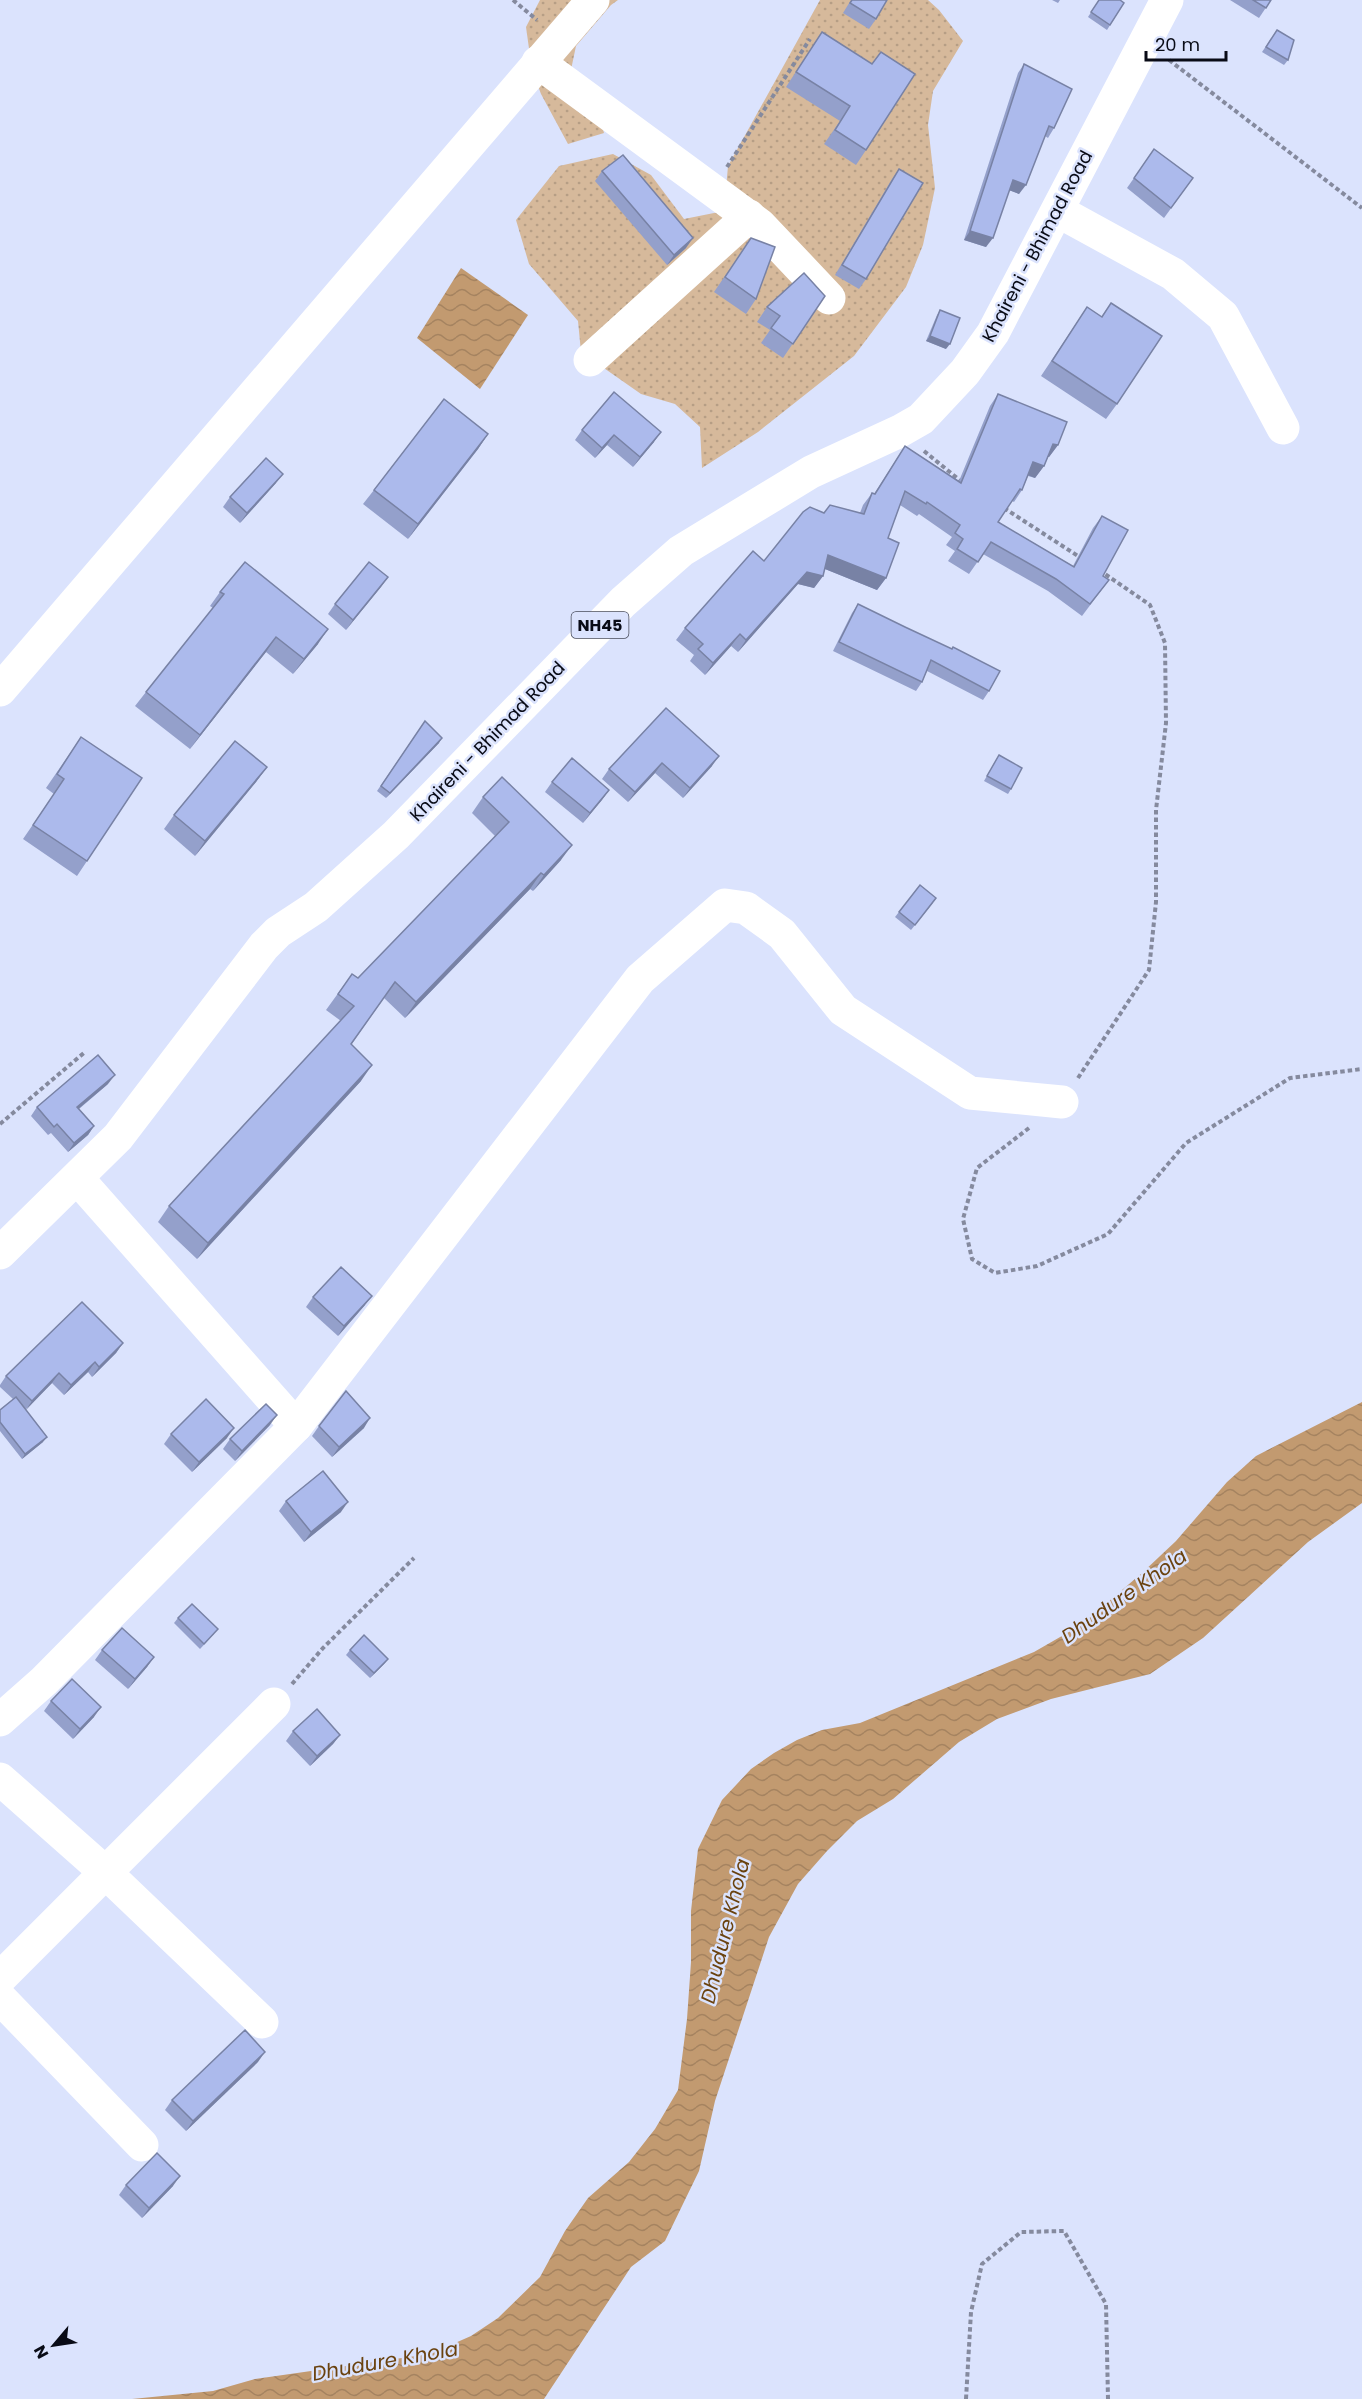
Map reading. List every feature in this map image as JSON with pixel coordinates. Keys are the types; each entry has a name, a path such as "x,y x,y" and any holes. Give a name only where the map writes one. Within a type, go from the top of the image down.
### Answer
{"street":[{"path":"0,690 593,0"},
{"name":"Khaireni - Bhimad Road","path":"0,1253 78,1179 118,1137 264,946 278,932 316,908 396,835 623,602 681,551 724,523 811,472 921,419 965,372 993,333 1167,0"},
{"path":"538,62 749,216 829,298"},
{"path":"1058,211 1173,274 1223,316 1283,428"},
{"path":"590,360 749,216"},
{"path":"0,1720 44,1681 296,1426 640,979 725,905 746,908 782,934 843,1010 970,1093 1062,1102"},
{"path":"78,1179 296,1426"},
{"path":"0,1977 274,1704"},
{"path":"0,1779 105,1872 262,2022"},
{"path":"0,1998 142,2145"}],"path":[{"path":"712,189 810,39"},
{"path":"1144,42 1362,208"},
{"path":"900,431 966,484"},
{"path":"1002,507 1085,561"},
{"path":"1094,567 1150,605 1165,643 1167,723 1156,810 1156,902 1149,970 1062,1102 977,1168 963,1219 972,1259 996,1273 1037,1266 1108,1234 1186,1143 1290,1078 1362,1069"},
{"path":"0,1124 85,1052"},
{"path":"274,1704 323,1648 414,1558"},
{"path":"966,2399 971,2313 982,2264 1021,2232 1064,2231 1106,2304 1108,2399"}],"shaded area":[{"path":"540,0 618,0 576,46 568,84 596,104 604,133 568,144 541,94 532,70 526,27"},
{"path":"820,0 928,0 939,10 963,41 933,91 928,125 935,188 923,245 906,287 854,356 758,432 702,468 700,427 675,404 641,394 581,352 578,321 529,264 516,220 559,166 613,154 651,175 684,219 724,211 728,166"}],"water":[{"path":"461,268 528,315 480,389 417,338"},
{"name":"Dhudure Khola","path":"1362,1402 1362,1503 1308,1542 1203,1638 1150,1674 1051,1699 997,1719 959,1742 893,1799 857,1821 798,1884 769,1937 715,2101 699,2171 665,2241 631,2267 544,2399 132,2399 213,2391 255,2379 430,2354 471,2336 498,2318 540,2277 565,2231 588,2198 629,2162 655,2129 678,2090 687,2019 691,1962 691,1911 698,1849 722,1800 751,1769 797,1740 822,1730 860,1723 1034,1652 1081,1625 1176,1541 1227,1482 1256,1456"}],"building":[{"path":"852,0 887,0 876,19 850,3"},
{"path":"1099,0 1120,0 1124,3 1110,25 1091,12"},
{"path":"1253,0 1271,0 1266,8"},
{"path":"1277,30 1294,40 1288,60 1266,47"},
{"path":"822,32 872,64 881,52 915,74 866,150 835,130 850,106 796,72"},
{"path":"1024,64 1072,89 1054,128 1049,126 1026,185 1013,180 993,238 970,231"},
{"path":"1154,149 1193,178 1171,208 1134,178"},
{"path":"623,155 693,238 674,255 602,171"},
{"path":"899,169 923,183 866,279 842,265"},
{"path":"751,238 775,247 756,299 725,277"},
{"path":"804,273 825,296 793,344 771,328 780,316 767,307"},
{"path":"1111,303 1162,336 1117,404 1052,361 1087,307 1102,317"},
{"path":"940,310 960,318 950,344 930,336"},
{"path":"614,392 661,432 640,457 614,435 602,448 582,430"},
{"path":"998,394 1067,422 1058,445 1053,444 1044,466 1033,462 1022,490 1020,489 998,522 1074,567 1102,516 1128,530 1103,576 1109,580 1090,604 1056,579 991,542 978,562 957,549 963,539 955,533 960,525 927,502 926,504 905,491 888,538 899,543 886,578 828,555 823,576 807,572 746,640 740,634 713,663 698,649 703,644 685,628 753,551 764,561 803,512 810,507 824,513 830,505 864,514 872,493 875,494 905,446 961,483"},
{"path":"444,399 488,434 418,524 374,490"},
{"path":"266,458 283,474 247,513 230,497"},
{"path":"245,562 328,629 304,659 276,637 200,735 146,692 224,594 220,592"},
{"path":"369,562 388,577 353,620 335,604"},
{"path":"858,604 1000,671 989,691 931,660 922,682 839,642"},
{"path":"666,708 719,756 690,788 662,763 635,792 609,769"},
{"path":"425,721 442,738 390,793 381,786"},
{"path":"81,737 142,778 87,861 33,825 64,779 57,774"},
{"path":"235,741 267,767 205,841 174,815"},
{"path":"999,755 1022,768 1011,789 987,776"},
{"path":"572,758 609,790 590,813 552,782"},
{"path":"502,777 572,845 544,875 541,873 416,1002 395,982 351,1044 372,1065 208,1243 169,1206 354,1006 338,994 352,974 358,978 509,822 483,797"},
{"path":"920,885 936,898 915,925 899,912"},
{"path":"98,1055 115,1075 77,1107 94,1126 74,1143 57,1124 54,1127 37,1107"},
{"path":"341,1267 372,1296 344,1326 313,1297"},
{"path":"82,1302 123,1343 99,1367 95,1362 71,1385 59,1373 32,1401 6,1376"},
{"path":"346,1391 370,1418 339,1447 319,1426"},
{"path":"16,1397 47,1437 25,1454 0,1422 0,1410"},
{"path":"206,1399 234,1428 199,1462 171,1434"},
{"path":"266,1404 277,1415 242,1451 230,1439"},
{"path":"323,1471 348,1502 311,1532 286,1501"},
{"path":"192,1604 218,1629 204,1644 178,1618"},
{"path":"122,1628 154,1657 135,1679 102,1650"},
{"path":"364,1635 388,1659 374,1673 350,1650"},
{"path":"72,1679 101,1707 80,1729 51,1701"},
{"path":"317,1709 340,1735 317,1756 293,1731"},
{"path":"245,2030 265,2052 193,2121 172,2100"},
{"path":"157,2153 180,2176 149,2208 126,2185"}]}
